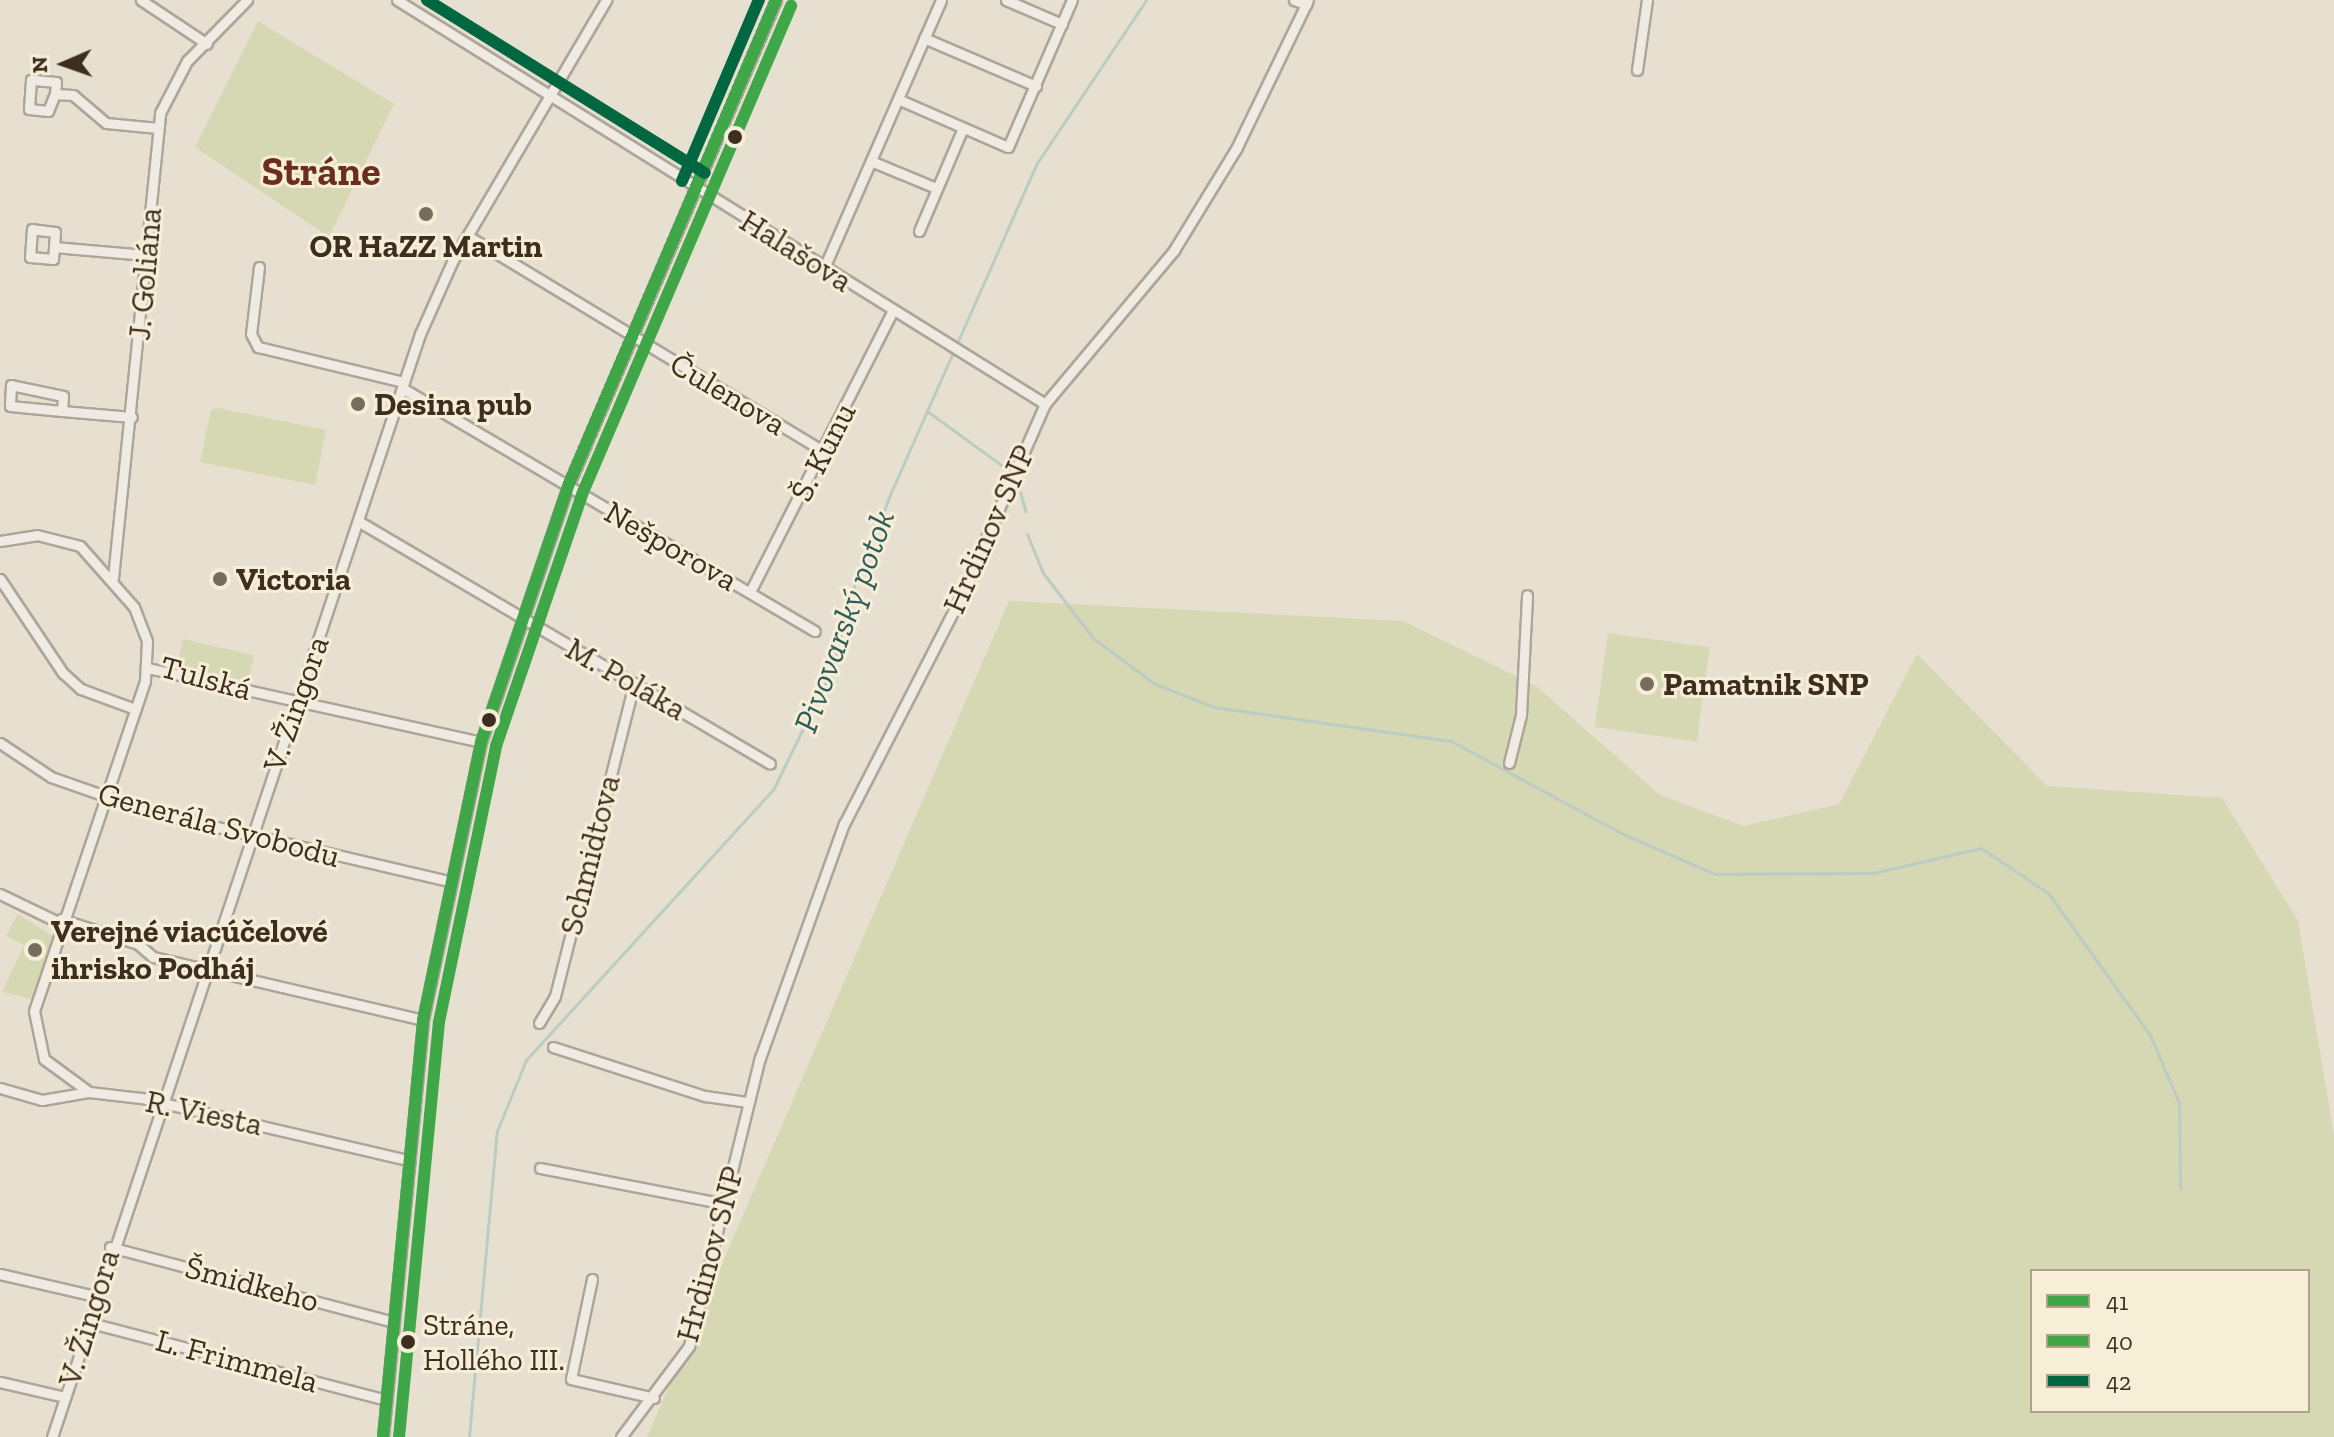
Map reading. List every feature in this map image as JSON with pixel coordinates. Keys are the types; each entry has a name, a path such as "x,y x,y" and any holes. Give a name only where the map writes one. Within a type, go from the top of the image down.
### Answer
{"street":[{"path":"141,0 207,44"},
{"name":"J. Goliána","path":"113,578 132,417 158,128 174,79 247,0"},
{"name":"Halašova","path":"397,0 1045,404"},
{"name":"V. Žingora","path":"52,1437 110,1247 403,385 468,236 606,0"},
{"path":"383,1437 423,1020 448,881 481,742 519,616 568,486 776,0"},
{"path":"824,268 941,0"},
{"path":"1006,0 1062,24"},
{"path":"898,99 1008,147 1072,0"},
{"path":"1294,0 1307,2"},
{"path":"1637,70 1647,0"},
{"name":"Hrdinov SNP","path":"621,1437 654,1398 689,1346 726,1204 747,1102 844,824 1045,404 1174,250 1236,149 1307,2"},
{"path":"924,38 1036,86"},
{"path":"55,94 73,95 106,123 158,128"},
{"path":"919,231 963,128"},
{"path":"871,161 936,188"},
{"name":"Čulenova","path":"468,236 825,452"},
{"path":"54,247 146,255"},
{"name":"Nešporova","path":"259,267 251,334 258,347 403,385 815,631"},
{"name":"Š. Kunu","path":"750,592 825,452 893,310"},
{"path":"62,411 63,396 11,385 10,406 62,411 132,417"},
{"name":"M. Poláka","path":"358,521 770,764"},
{"name":"Tulská","path":"0,541 67,540 113,578 143,628 148,668 481,742"},
{"name":"Tulská","path":"0,579 63,673 81,689 135,709"},
{"path":"1509,763 1521,715 1527,595"},
{"path":"89,1092 44,1059 34,1029 60,921 148,668"},
{"name":"Schmidtova","path":"539,1023 555,996 634,683"},
{"name":"Generála Svobodu","path":"0,743 51,777 103,796 251,836 448,881"},
{"path":"0,894 60,921 205,970 423,1020"},
{"path":"553,1047 705,1096 747,1102"},
{"name":"R. Viesta","path":"0,1088 42,1100 89,1092 160,1102 408,1160"},
{"path":"540,1168 726,1204"},
{"name":"Šmidkeho","path":"110,1247 394,1322"},
{"path":"0,1274 95,1296"},
{"path":"592,1279 571,1379 654,1398"},
{"name":"L. Frimmela","path":"87,1322 387,1400"},
{"path":"0,1382 65,1397"}],"green space":[{"path":"258,21 394,104 329,237 195,147"},
{"path":"218,408 326,430 315,485 200,462 211,410"},
{"path":"1009,601 1403,621 1536,686 1660,795 1744,826 1839,804 1917,654 2047,786 2222,798 2298,921 2334,1135 2334,1437 647,1437"},
{"path":"1608,633 1710,647 1697,741 1595,727"},
{"path":"183,639 254,655 248,682 177,665"},
{"name":"Verejné viacúčelové ihrisko Podháj","path":"18,914 53,936 31,999 2,992 24,945 6,936"}],"waterway":[{"name":"Pivovarský potok","path":"469,1437 497,1131 526,1060 774,788 833,667 850,597 892,490 1037,163 1146,0"},
{"path":"927,411 1011,472"},
{"path":"1016,478 1026,512"},
{"path":"1027,534 1043,573 1093,638 1155,684 1214,707 1451,741 1623,834 1715,874 1873,873 1981,848 2048,893 2150,1035 2179,1103 2180,1188"}],"transit line":[{"name":"42","path":"427,0 705,173"},
{"name":"42","path":"682,181 759,0"},
{"name":"41","path":"383,1437 423,1020 481,742 568,486 776,0"},
{"name":"40","path":"399,1437 439,1022 496,746 583,492 791,6"}],"place":[{"name":"OR HaZZ Martin","path":"426,214"},
{"name":"Desina pub","path":"358,404"},
{"name":"Victoria","path":"220,579"},
{"name":"Pamatnik SNP","path":"1647,684"},
{"name":"Verejné viacúčelové ihrisko Podháj","path":"35,950"},
{"name":"Stráne, Hollého III.","path":"408,1342"}],"district":[{"name":"Stráne","path":"321,171"}]}
